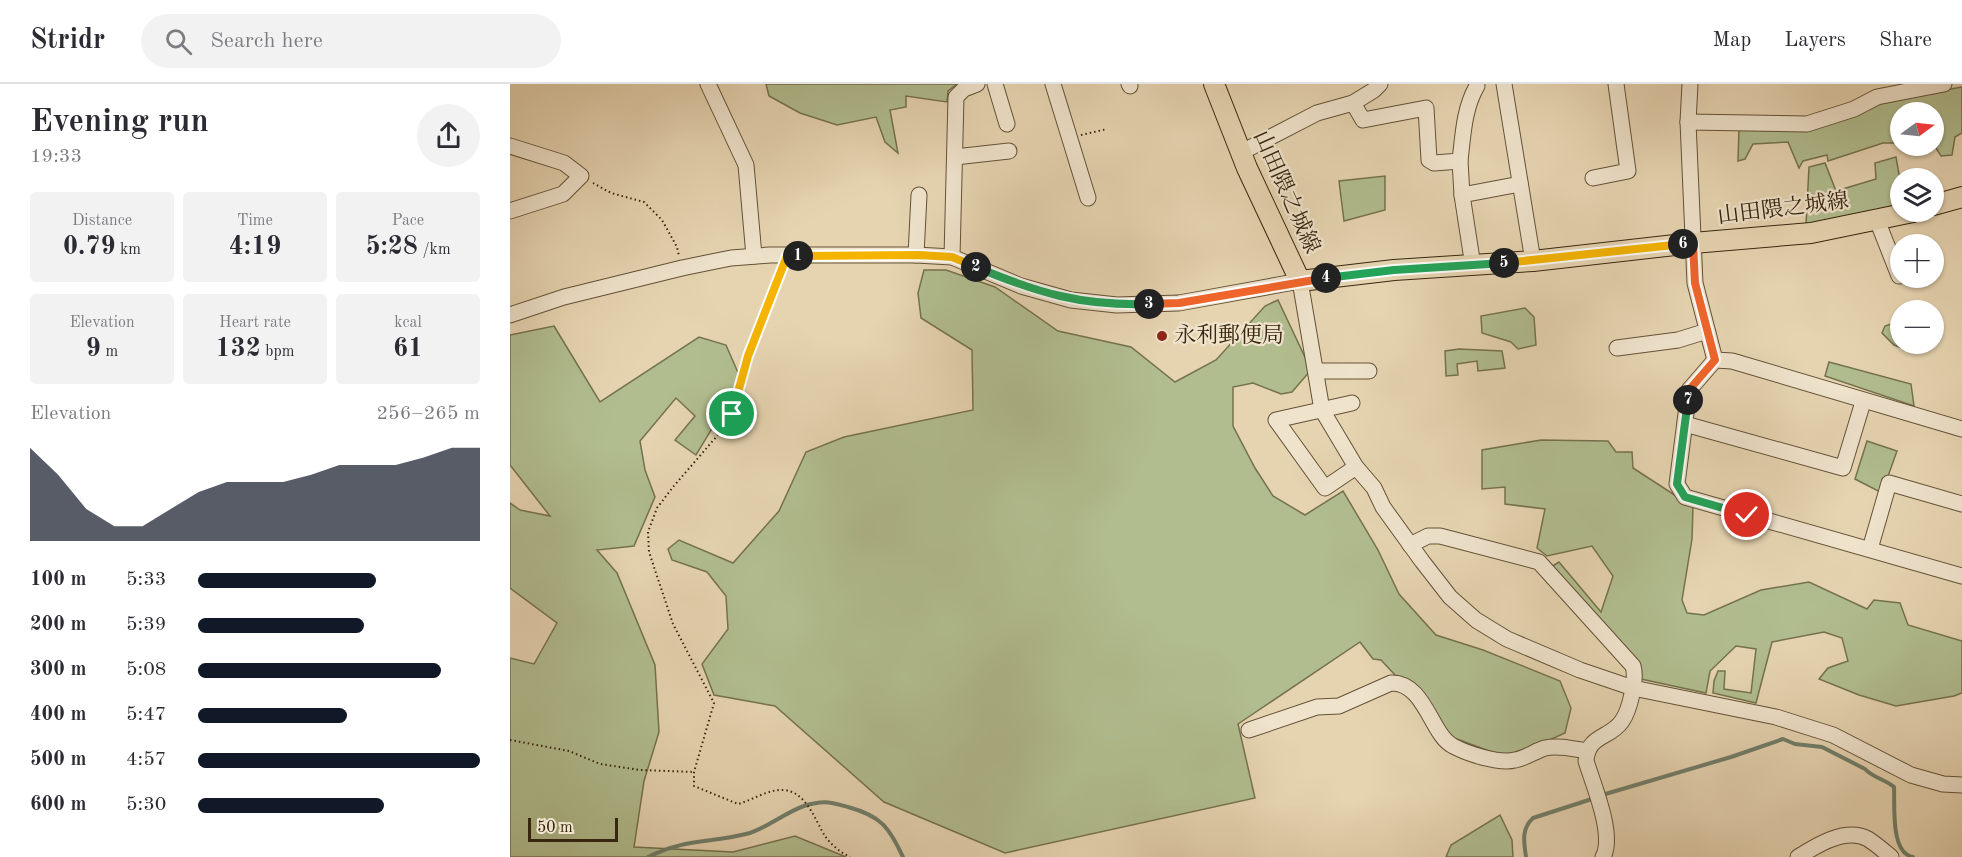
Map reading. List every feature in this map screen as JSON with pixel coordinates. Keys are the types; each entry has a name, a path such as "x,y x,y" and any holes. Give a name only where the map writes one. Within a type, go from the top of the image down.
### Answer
{"main road":[{"name":"山田隈之城線","path":"1214,84 1240,153 1300,281 1394,270 1533,261 1693,243 1811,233 1890,217"},
{"path":"1944,202 1962,197"}],"street":[{"path":"708,84 746,165 754,256"},
{"path":"952,257 956,97 964,89 977,84"},
{"path":"995,84 1007,124"},
{"path":"1053,84 1088,198"},
{"path":"1240,153 1317,113 1353,103 1380,84"},
{"path":"1504,84 1533,261"},
{"path":"1593,178 1628,171 1616,84"},
{"path":"1690,84 1688,122 1695,283 1715,360"},
{"path":"1688,122 1807,124 1854,110 1877,97 1944,84"},
{"path":"1473,266 1462,195 1460,160 1466,115 1471,96 1477,86"},
{"path":"1353,103 1363,120 1426,108 1429,160 1434,163 1460,160"},
{"path":"510,146 564,163 581,176 563,194 510,211"},
{"path":"954,157 1009,151"},
{"path":"1462,195 1520,184"},
{"path":"916,255 919,195"},
{"path":"1877,220 1890,253"},
{"path":"510,315 564,297 682,268 731,258 754,256 916,255 952,257 1021,286 1071,300 1117,305 1179,303 1300,281 1322,410 1356,467 1374,488 1383,507 1410,545 1450,597 1476,620 1507,639 1580,670 1633,688 1776,717 1833,735 1911,776 1943,784 1962,785"},
{"path":"1617,348 1678,340 1707,331"},
{"path":"1715,360 1732,361 1863,402 1962,429"},
{"path":"1715,360 1689,390 1677,484 1685,497 1962,576"},
{"path":"1316,371 1369,371"},
{"path":"1685,424 1844,468 1863,402"},
{"path":"1352,403 1276,420 1324,488 1356,467"},
{"path":"1870,549 1889,483 1962,504"},
{"path":"1410,545 1428,536 1440,536 1539,562 1634,666 1636,674 1623,720 1594,741 1587,751 1586,761 1598,799 1607,844 1603,857"},
{"path":"1249,730 1317,707 1339,706 1391,683 1400,683 1409,688 1426,708 1451,746 1505,761 1516,760 1545,748 1557,747 1587,751"},
{"path":"1798,857 1846,834 1868,839 1891,857"}],"path":[{"path":"1069,135 1082,135 1107,129"},
{"path":"581,176 611,193 644,202 662,220 677,248 682,268"},
{"path":"787,256 748,356 732,414 717,436 657,508 648,532 649,552 674,624 714,704 694,772 694,786 738,804 783,790 796,794 806,802 827,838 841,852 850,857"},
{"path":"510,740 569,751 600,764 640,770 694,772"}],"green space":[{"path":"766,84 957,84 948,91 947,102 906,96 906,107 890,110 898,153 885,142 876,117 837,125 800,113 769,96"},
{"path":"1962,87 1962,133 1955,137 1952,155 1944,156 1944,102 1890,102 1890,143 1883,143 1828,161 1827,155 1803,161 1799,168 1788,142 1753,144 1745,159 1738,161 1739,129 1809,129 1879,102"},
{"path":"1896,157 1898,168 1890,168 1890,209 1806,225 1809,167 1825,163 1836,191 1876,179 1875,163"},
{"path":"1385,176 1385,210 1344,221 1339,181"},
{"path":"924,270 946,270 995,287 1058,331 1131,347 1175,382 1216,360 1265,306 1278,300 1311,370 1292,392 1281,394 1253,383 1233,387 1233,426 1273,496 1305,515 1343,491 1378,550 1399,594 1436,635 1483,650 1560,681 1571,708 1565,733 1534,747 1503,756 1454,738 1381,660 1373,659 1360,642 1238,724 1255,798 1005,853 884,802 775,706 714,695 702,664 728,629 726,596 707,572 672,560 668,549 679,540 733,563 779,511 806,452 844,437 973,410 972,350 921,318 918,293"},
{"path":"1525,308 1534,317 1536,345 1518,349 1511,342 1482,333 1481,316"},
{"path":"1890,324 1890,341 1882,333 1885,326"},
{"path":"554,326 600,402 699,337 726,345 739,375 733,394 696,455 675,440 695,416 676,398 640,441 645,470 655,497 634,546 597,550 617,573 655,665 659,732 644,781 634,847 733,852 795,836 846,857 510,857 510,658 534,664 557,623 510,588 510,503 520,510 550,516 510,465 510,335"},
{"path":"1459,349 1502,351 1505,368 1478,371 1477,361 1457,364 1458,375 1446,376 1445,351"},
{"path":"1829,362 1911,384 1914,406 1825,376"},
{"path":"1541,440 1608,441 1616,452 1632,452 1633,468 1693,507 1692,539 1682,600 1687,613 1704,615 1761,590 1809,582 1867,609 1874,600 1900,603 1908,625 1962,641 1962,693 1896,706 1859,695 1819,679 1828,668 1848,661 1842,638 1824,632 1772,642 1756,703 1713,693 1718,671 1725,671 1724,689 1751,693 1756,649 1736,646 1710,671 1706,693 1641,679 1551,567 1559,562 1601,612 1613,576 1592,546 1547,556 1537,548 1545,509 1505,504 1505,487 1482,489 1482,450"},
{"path":"1867,441 1897,451 1882,493 1855,479"},
{"path":"1500,815 1512,840 1513,857 1446,857 1451,845"}],"waterway":[{"path":"1602,795 1731,757 1783,739 1795,744 1822,747 1894,787 1897,838 1900,847 1906,854 1913,857"},
{"path":"1526,857 1525,831 1533,818 1595,798"},
{"path":"648,857 685,844 746,834 797,809 822,802 869,814 888,830 903,857"}],"place":[{"name":"永利郵便局","path":"1162,336"}],"route":[{"path":"732,414 748,356 787,256 880,254 952,257 1021,286 1071,300 1117,305 1179,303 1300,281 1394,270 1533,261 1693,243 1695,283 1715,360 1689,390 1677,484 1685,497 1747,515"}]}
